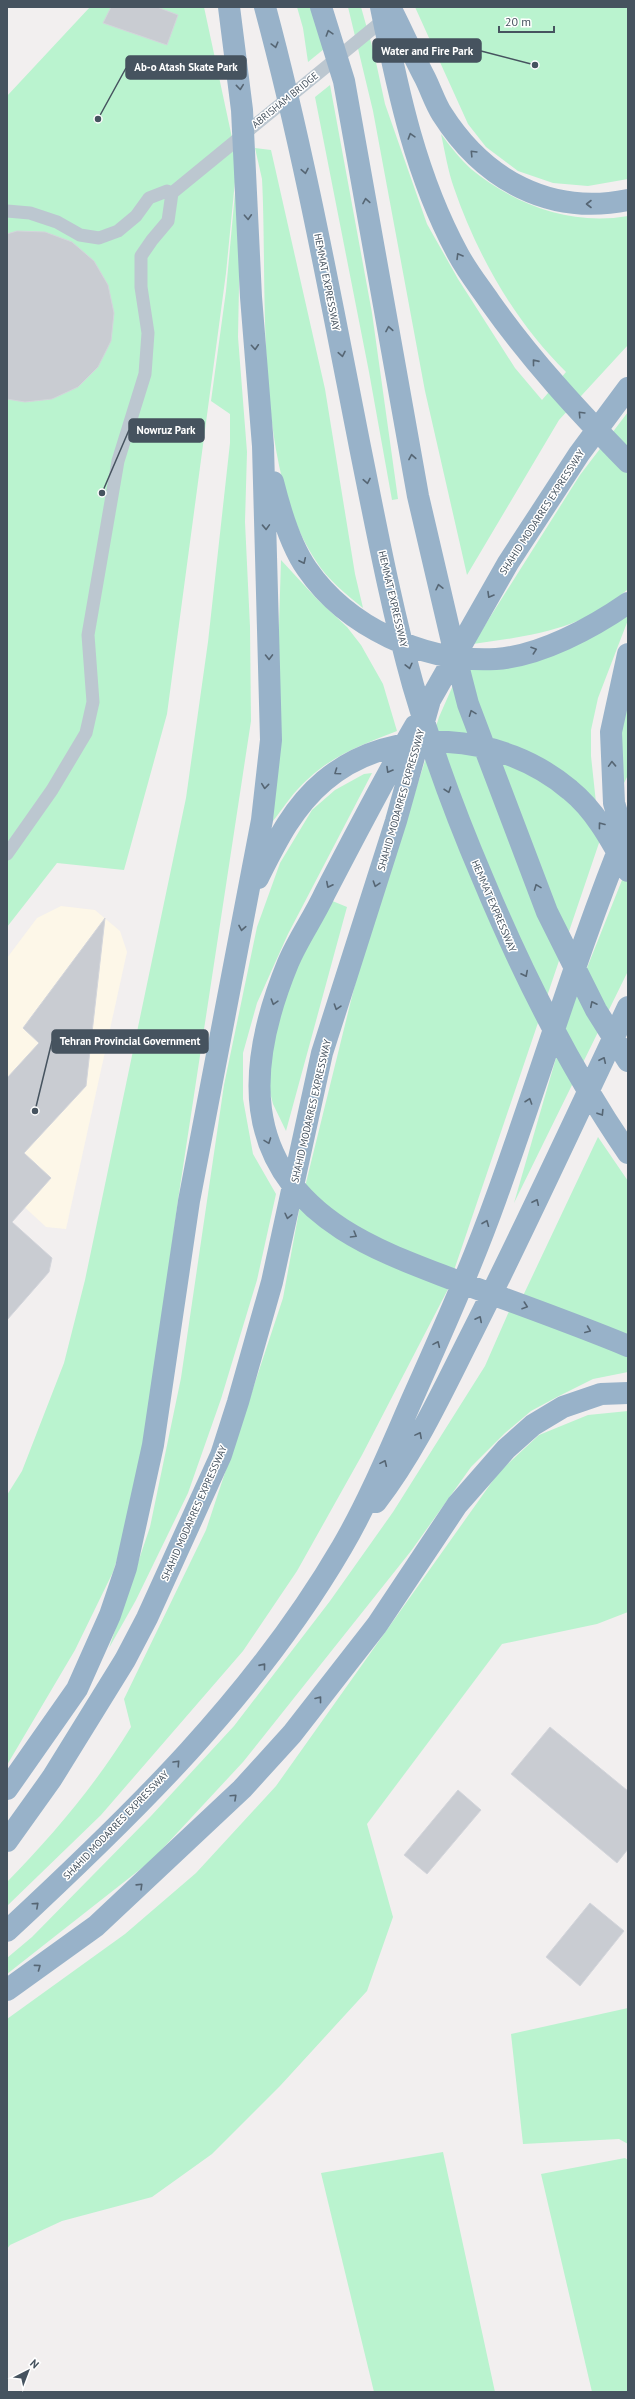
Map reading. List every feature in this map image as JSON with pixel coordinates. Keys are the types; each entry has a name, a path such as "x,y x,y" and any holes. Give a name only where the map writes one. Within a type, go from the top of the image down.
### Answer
{"highway":[{"path":"7,1789 77,1689 110,1616 126,1568 153,1445 189,1201 262,820 270,740 263,446 251,297 242,110 230,7"},
{"name":"HEMMAT EXPRESSWAY","path":"265,7 299,139 372,505 413,683 463,832 512,948 554,1032 580,1079 627,1152"},
{"path":"321,7 344,82 357,146 418,496 468,704 547,912 596,1010 628,1061"},
{"path":"381,7 402,109 421,170 458,255 513,335 560,392 628,462"},
{"path":"390,7 442,113 465,145 482,163 507,181 527,191 552,199 571,203 592,204 628,200"},
{"name":"SHAHID MODARRES EXPRESSWAY","path":"7,1841 52,1778 125,1660 147,1618 221,1455 238,1402 272,1282 322,1054 396,821 430,700 508,563 579,454 628,388"},
{"path":"263,446 282,515 306,567 322,590 340,607 385,636 432,651 463,657 496,659 528,652 562,640 608,617 628,603"},
{"path":"628,654 611,732 614,803 628,848"},
{"path":"430,700 378,788 289,961 267,1026 259,1075 260,1104 264,1130 279,1168 290,1184 342,1229 396,1258 552,1315 628,1346"},
{"path":"248,898 284,827 298,808 324,781 350,763 398,745 422,742 467,744 518,757 545,772 570,790 590,811 607,833 628,871"},
{"name":"SHAHID MODARRES EXPRESSWAY","path":"7,1931 79,1865 221,1716 268,1658 342,1547 384,1464 452,1310 495,1201 604,884 628,826"},
{"path":"342,1547 401,1469 435,1406 505,1268 628,1006"},
{"path":"7,1990 96,1926 242,1789 292,1734 368,1637 457,1505 506,1448 532,1425 563,1407 601,1394 628,1393"}],"street":[{"name":"ABRISHAM BRIDGE","path":"172,194 400,7"},
{"path":"7,211 30,213 57,222 80,235 99,238 118,231 136,216 150,198 167,191 172,194 168,222 152,240 141,256 141,287 148,333 145,374 118,461 88,636 93,702 86,733 52,790 7,854"}],"shaded area":[{"path":"61,906 95,910 120,931 127,952 66,1229 46,1227 7,1191 7,958 37,918"}],"green space":[{"path":"90,7 204,7 237,161 226,273 167,714 124,870 57,863 7,927 7,96"},
{"path":"297,7 311,7 324,49 308,62 303,28"},
{"path":"348,7 361,7 374,53 385,104 427,224 458,279 515,368 542,400 566,372 530,332 514,309 486,262 463,213 454,188 441,134 459,157 471,169 506,193 525,202 545,210 586,218 628,216 628,345 559,420 467,575 425,391 373,111"},
{"path":"415,7 628,7 628,179 588,186 553,183 518,171 486,147 468,124"},
{"path":"330,85 372,313 398,499 392,500 369,372 315,97"},
{"path":"255,148 271,150 325,389 355,574 363,608 332,581 316,561 296,522 282,477 273,428 268,377 265,324 262,179"},
{"path":"238,160 240,235 238,337 247,452 245,522 250,627 251,721 178,1200 147,1434 123,1540 113,1572 75,1650 7,1765 7,1495 22,1471 64,1363 85,1280 186,798 208,642 230,443 230,414 211,401 226,291"},
{"path":"628,412 628,589 611,603 593,614 555,629 515,638 473,644 580,475"},
{"path":"281,560 316,598 347,627 361,645 383,684 397,731 350,750 328,763 298,789 273,821"},
{"path":"628,611 628,620 598,698 591,730 591,756 600,840 447,1291 362,1455 297,1571 243,1651 101,1815 7,1906 7,1882 74,1808 104,1768 131,1727 124,1699 206,1530 283,1298 299,1211 360,964 439,717 462,665"},
{"path":"628,679 628,775 622,787 620,730"},
{"path":"372,773 288,934 257,1003 243,1053 243,1099 253,1154 276,1194 257,1280 221,1399 188,1493 136,1600 109,1648 150,1527 181,1378 224,1085 257,927 280,863 312,810 335,790 364,774"},
{"path":"628,865 628,971 514,1203 569,1013"},
{"path":"330,900 347,907 286,1131 273,1104 268,1085 271,1041 292,971"},
{"path":"598,1137 628,1181 628,1338 522,1298"},
{"path":"510,1309 628,1354 628,1372 593,1379 531,1411 505,1433 471,1467 411,1551 243,1762 152,1860 7,1974 7,1958 32,1937 151,1816 234,1726 330,1601 393,1512 485,1366"},
{"path":"628,1411 628,1612 597,1624 502,1644 367,1824 393,1917 367,1991 280,2086 212,2154 152,2197 62,2221 10,2245 7,2249 7,2019 125,1934 196,1873 276,1786 499,1472 539,1435 588,1415"},
{"path":"628,2008 628,2144 619,2139 523,2144 511,2034"},
{"path":"443,2152 495,2392 374,2392 321,2173"},
{"path":"625,2158 628,2160 628,2392 592,2392 541,2174"}],"building":[{"path":"111,7 157,7 178,15 167,45 103,23"},
{"path":"17,231 45,232 72,242 94,261 108,285 114,313 111,341 98,367 78,387 52,399 25,402 7,399 7,234"},
{"path":"105,918 86,1086 24,1153 51,1178 12,1222 52,1258 49,1272 7,1320 7,1078 39,1043 23,1028"},
{"path":"550,1727 628,1791 628,1849 617,1863 511,1774"},
{"path":"458,1790 481,1810 427,1874 404,1855"},
{"path":"590,1903 624,1931 580,1986 546,1957"}],"place":[{"name":"Water and Fire Park","path":"535,65"},
{"name":"Ab-o Atash Skate Park","path":"98,119"},
{"name":"Nowruz Park","path":"102,493"},
{"name":"Tehran Provincial Government","path":"35,1111"}]}
